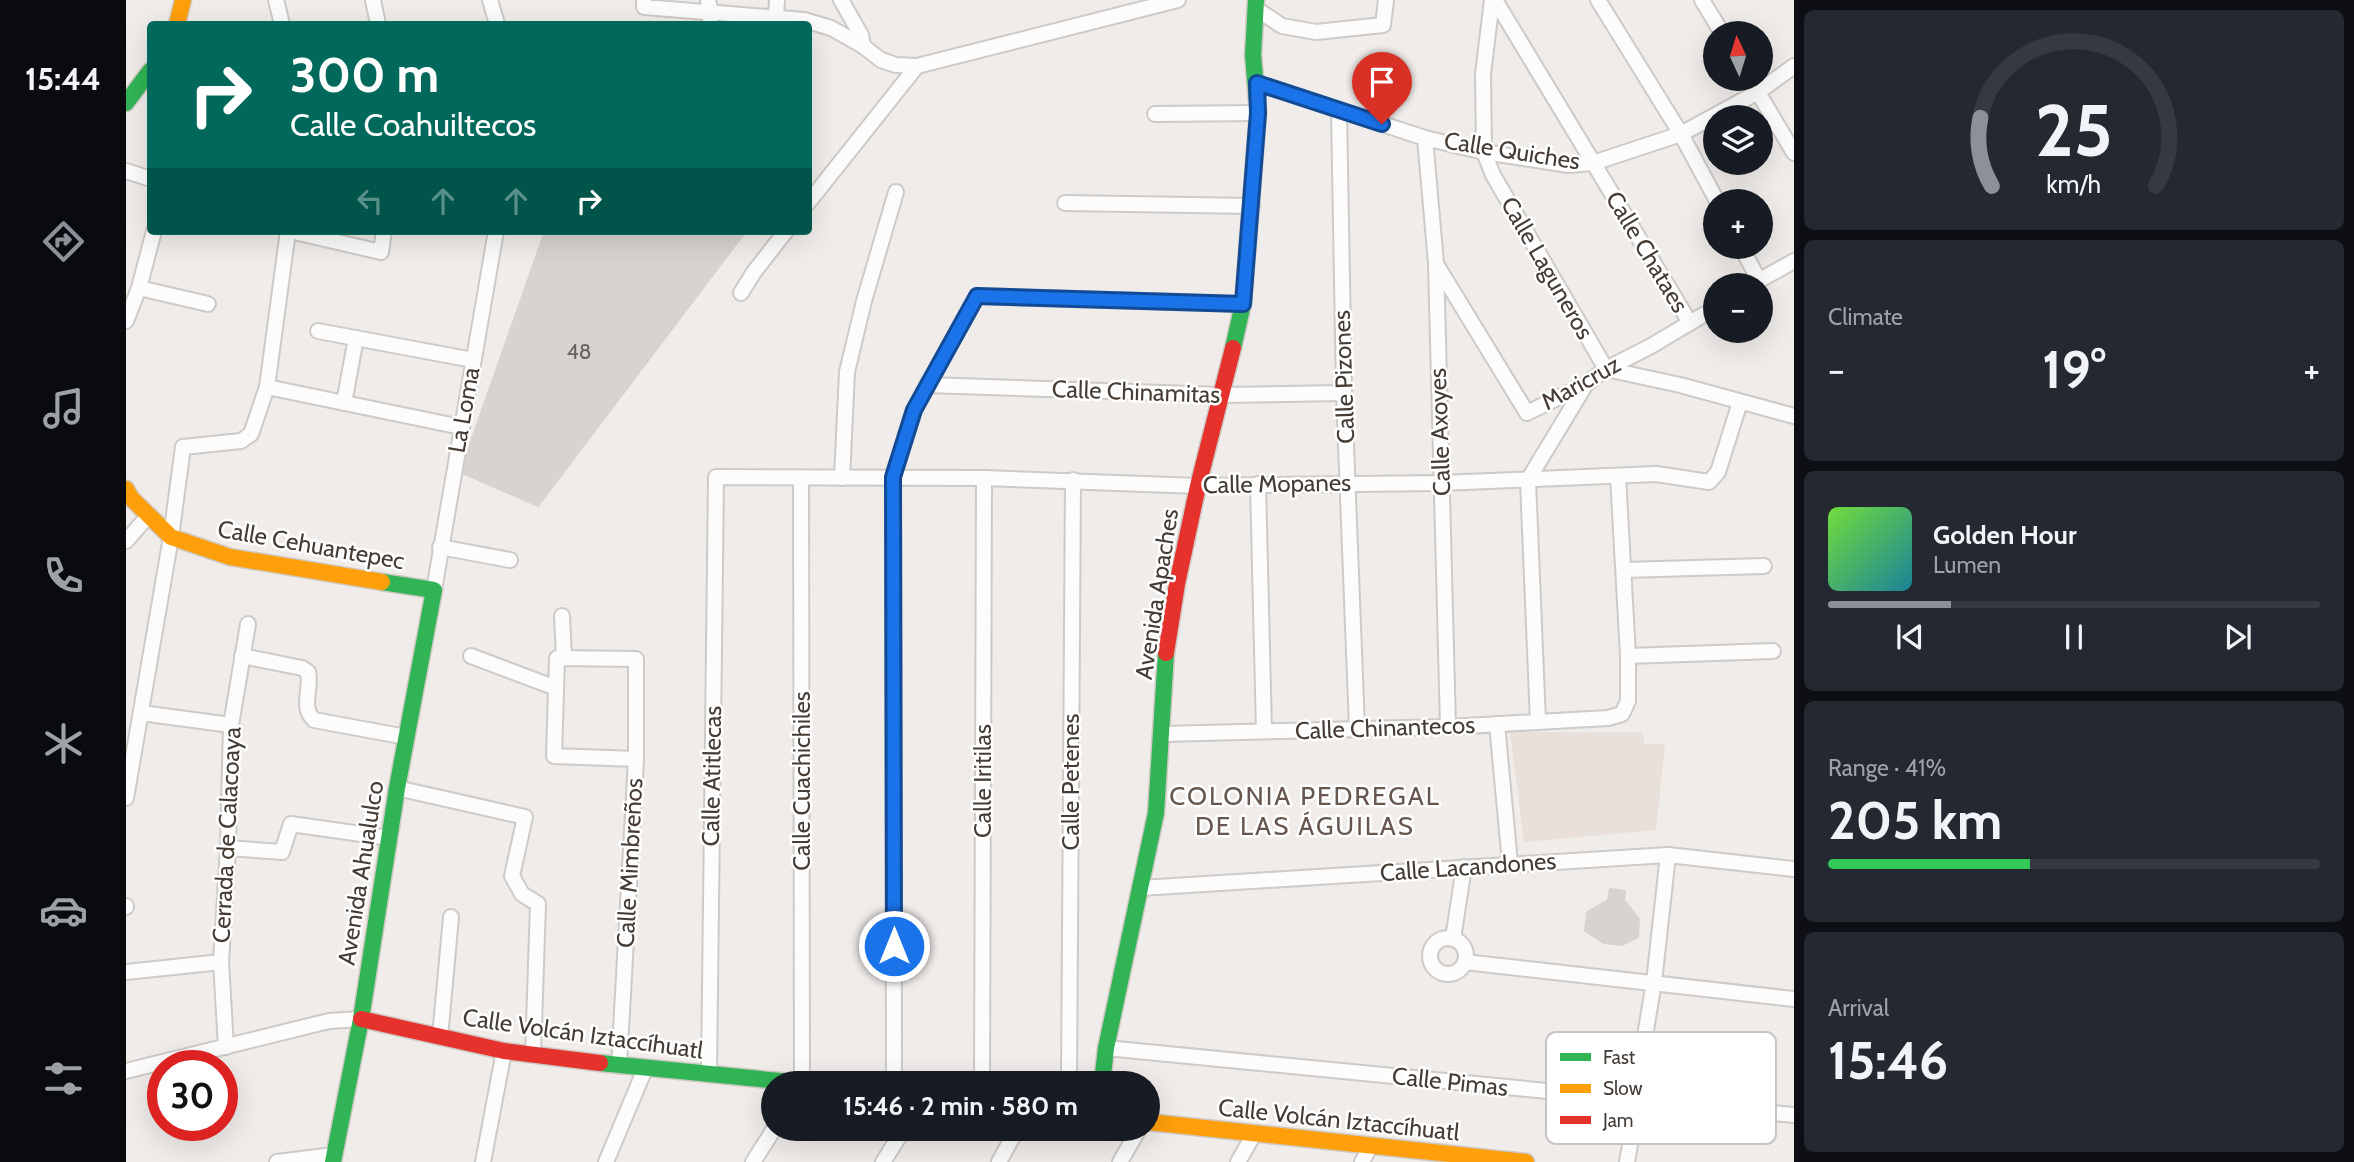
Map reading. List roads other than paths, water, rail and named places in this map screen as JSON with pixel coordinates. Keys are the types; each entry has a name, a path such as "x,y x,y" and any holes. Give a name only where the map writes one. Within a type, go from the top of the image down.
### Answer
{"street":[{"path":"178,21 183,0"},
{"path":"276,0 281,21"},
{"path":"373,0 377,21"},
{"path":"490,0 496,21"},
{"path":"644,0 644,7 807,21"},
{"path":"776,17 777,0"},
{"path":"841,0 861,35 863,46"},
{"path":"812,22 831,28 881,60 896,65 918,66 1178,0"},
{"path":"1255,4 1282,26 1316,32 1383,24 1386,0"},
{"name":"Calle Laguneros","path":"1493,0 1483,74 1485,152 1493,174 1606,369"},
{"name":"Calle Chataes","path":"1493,0 1690,323"},
{"path":"1598,0 1681,135 1710,189"},
{"path":"1702,0 1715,21"},
{"name":"Avenida Apaches","path":"1103,1071 1105,1048 1156,813 1164,662 1177,584 1243,304 1258,113 1253,55 1255,4"},
{"path":"812,198 918,66"},
{"name":"Calle Quiches","path":"1257,83 1425,138 1485,152 1568,165 1593,163 1681,135 1758,92 1794,66"},
{"path":"126,103 147,75"},
{"path":"1758,92 1794,153"},
{"name":"Calle Pizones","path":"1339,110 1344,393 1357,729"},
{"path":"1155,114 1258,113"},
{"name":"Calle Axoyes","path":"1425,138 1436,262 1448,727"},
{"path":"126,171 147,177"},
{"path":"842,478 847,372 864,301 896,192"},
{"path":"1065,203 1252,206"},
{"path":"126,321 139,288 153,235"},
{"path":"126,798 171,537 183,447 241,441 251,434 267,387 288,235"},
{"path":"307,235 381,252 383,235"},
{"name":"La Loma","path":"434,590 495,235"},
{"path":"741,293 783,235"},
{"path":"1773,273 1794,261"},
{"name":"Maricruz","path":"1436,262 1527,413 1586,384 1606,369 1703,315"},
{"path":"139,288 208,304"},
{"path":"894,1071 893,477 914,410 977,296 1243,304"},
{"path":"318,331 473,360"},
{"path":"344,404 356,338"},
{"path":"1606,369 1680,384 1794,416"},
{"path":"1538,722 1528,480 1586,384"},
{"name":"Calle Chinamitas","path":"927,385 1222,395 1344,393"},
{"path":"267,387 461,427"},
{"name":"Calle Mopanes","path":"716,477 984,478 1198,486 1441,483 1656,474 1709,482 1718,472 1740,402"},
{"path":"1618,476 1628,656 1773,651"},
{"name":"Calle Atitlecas","path":"709,1074 716,477"},
{"name":"Calle Iritilas","path":"982,1071 984,478"},
{"name":"Calle Cuachichiles","path":"801,479 801,1071"},
{"name":"Calle Petenes","path":"1069,1071 1073,480"},
{"path":"1258,484 1264,731"},
{"name":"Calle Cehuantepec","path":"126,489 131,498 171,537 230,557 434,590"},
{"path":"126,541 149,516"},
{"path":"440,547 510,560"},
{"path":"1623,570 1764,566"},
{"name":"Avenida Ahualulco","path":"333,1158 361,1019 397,788 434,590"},
{"path":"562,616 564,658 557,658 554,756 636,759"},
{"name":"Cerrada de Calacoaya","path":"226,1048 221,962 228,848 231,725 248,624"},
{"path":"242,656 308,671 310,678 306,706 307,714 314,720 406,737"},
{"path":"471,656 556,688"},
{"name":"Calle Chinantecos","path":"1162,734 1448,727 1608,718 1622,714 1628,701 1628,656"},
{"name":"Calle Mimbreños","path":"564,658 636,659 636,759 619,1066"},
{"path":"141,713 231,725"},
{"path":"1497,724 1510,863"},
{"path":"397,788 525,817 512,876 522,894 538,904 533,1055"},
{"path":"228,848 282,852 291,824 389,838"},
{"path":"1646,1032 1668,855"},
{"name":"Calle Lacandones","path":"1141,888 1668,855 1794,869"},
{"path":"1453,939 1464,867"},
{"path":"440,1037 451,917"},
{"path":"1444,939 1453,939 1464,948 1465,962 1460,970 1449,974 1438,971 1430,961 1434,945 1444,939"},
{"path":"126,972 221,962"},
{"path":"1465,962 1794,999"},
{"path":"126,1071 329,1021 361,1019"},
{"name":"Calle Volcán Iztaccíhuatl","path":"361,1019 504,1051 645,1069 761,1079"},
{"name":"Calle Pimas","path":"1105,1048 1546,1091"},
{"path":"483,1162 504,1051"},
{"path":"606,1162 645,1069"},
{"name":"Calle Pimas","path":"1776,1113 1794,1115"},
{"name":"Calle Volcán Iztaccíhuatl","path":"1160,1123 1486,1160 1525,1162"},
{"path":"1238,1162 1254,1134"},
{"path":"753,1162 766,1141"},
{"path":"883,1162 896,1141"},
{"path":"999,1162 1010,1141"},
{"path":"1119,1162 1132,1141"},
{"path":"1627,1162 1630,1144"},
{"path":"1363,1162 1370,1147"},
{"path":"277,1162 333,1158"}],"district":[{"name":"COLONIA PEDREGAL DE LAS ÁGUILAS","path":"1305,811"}]}
